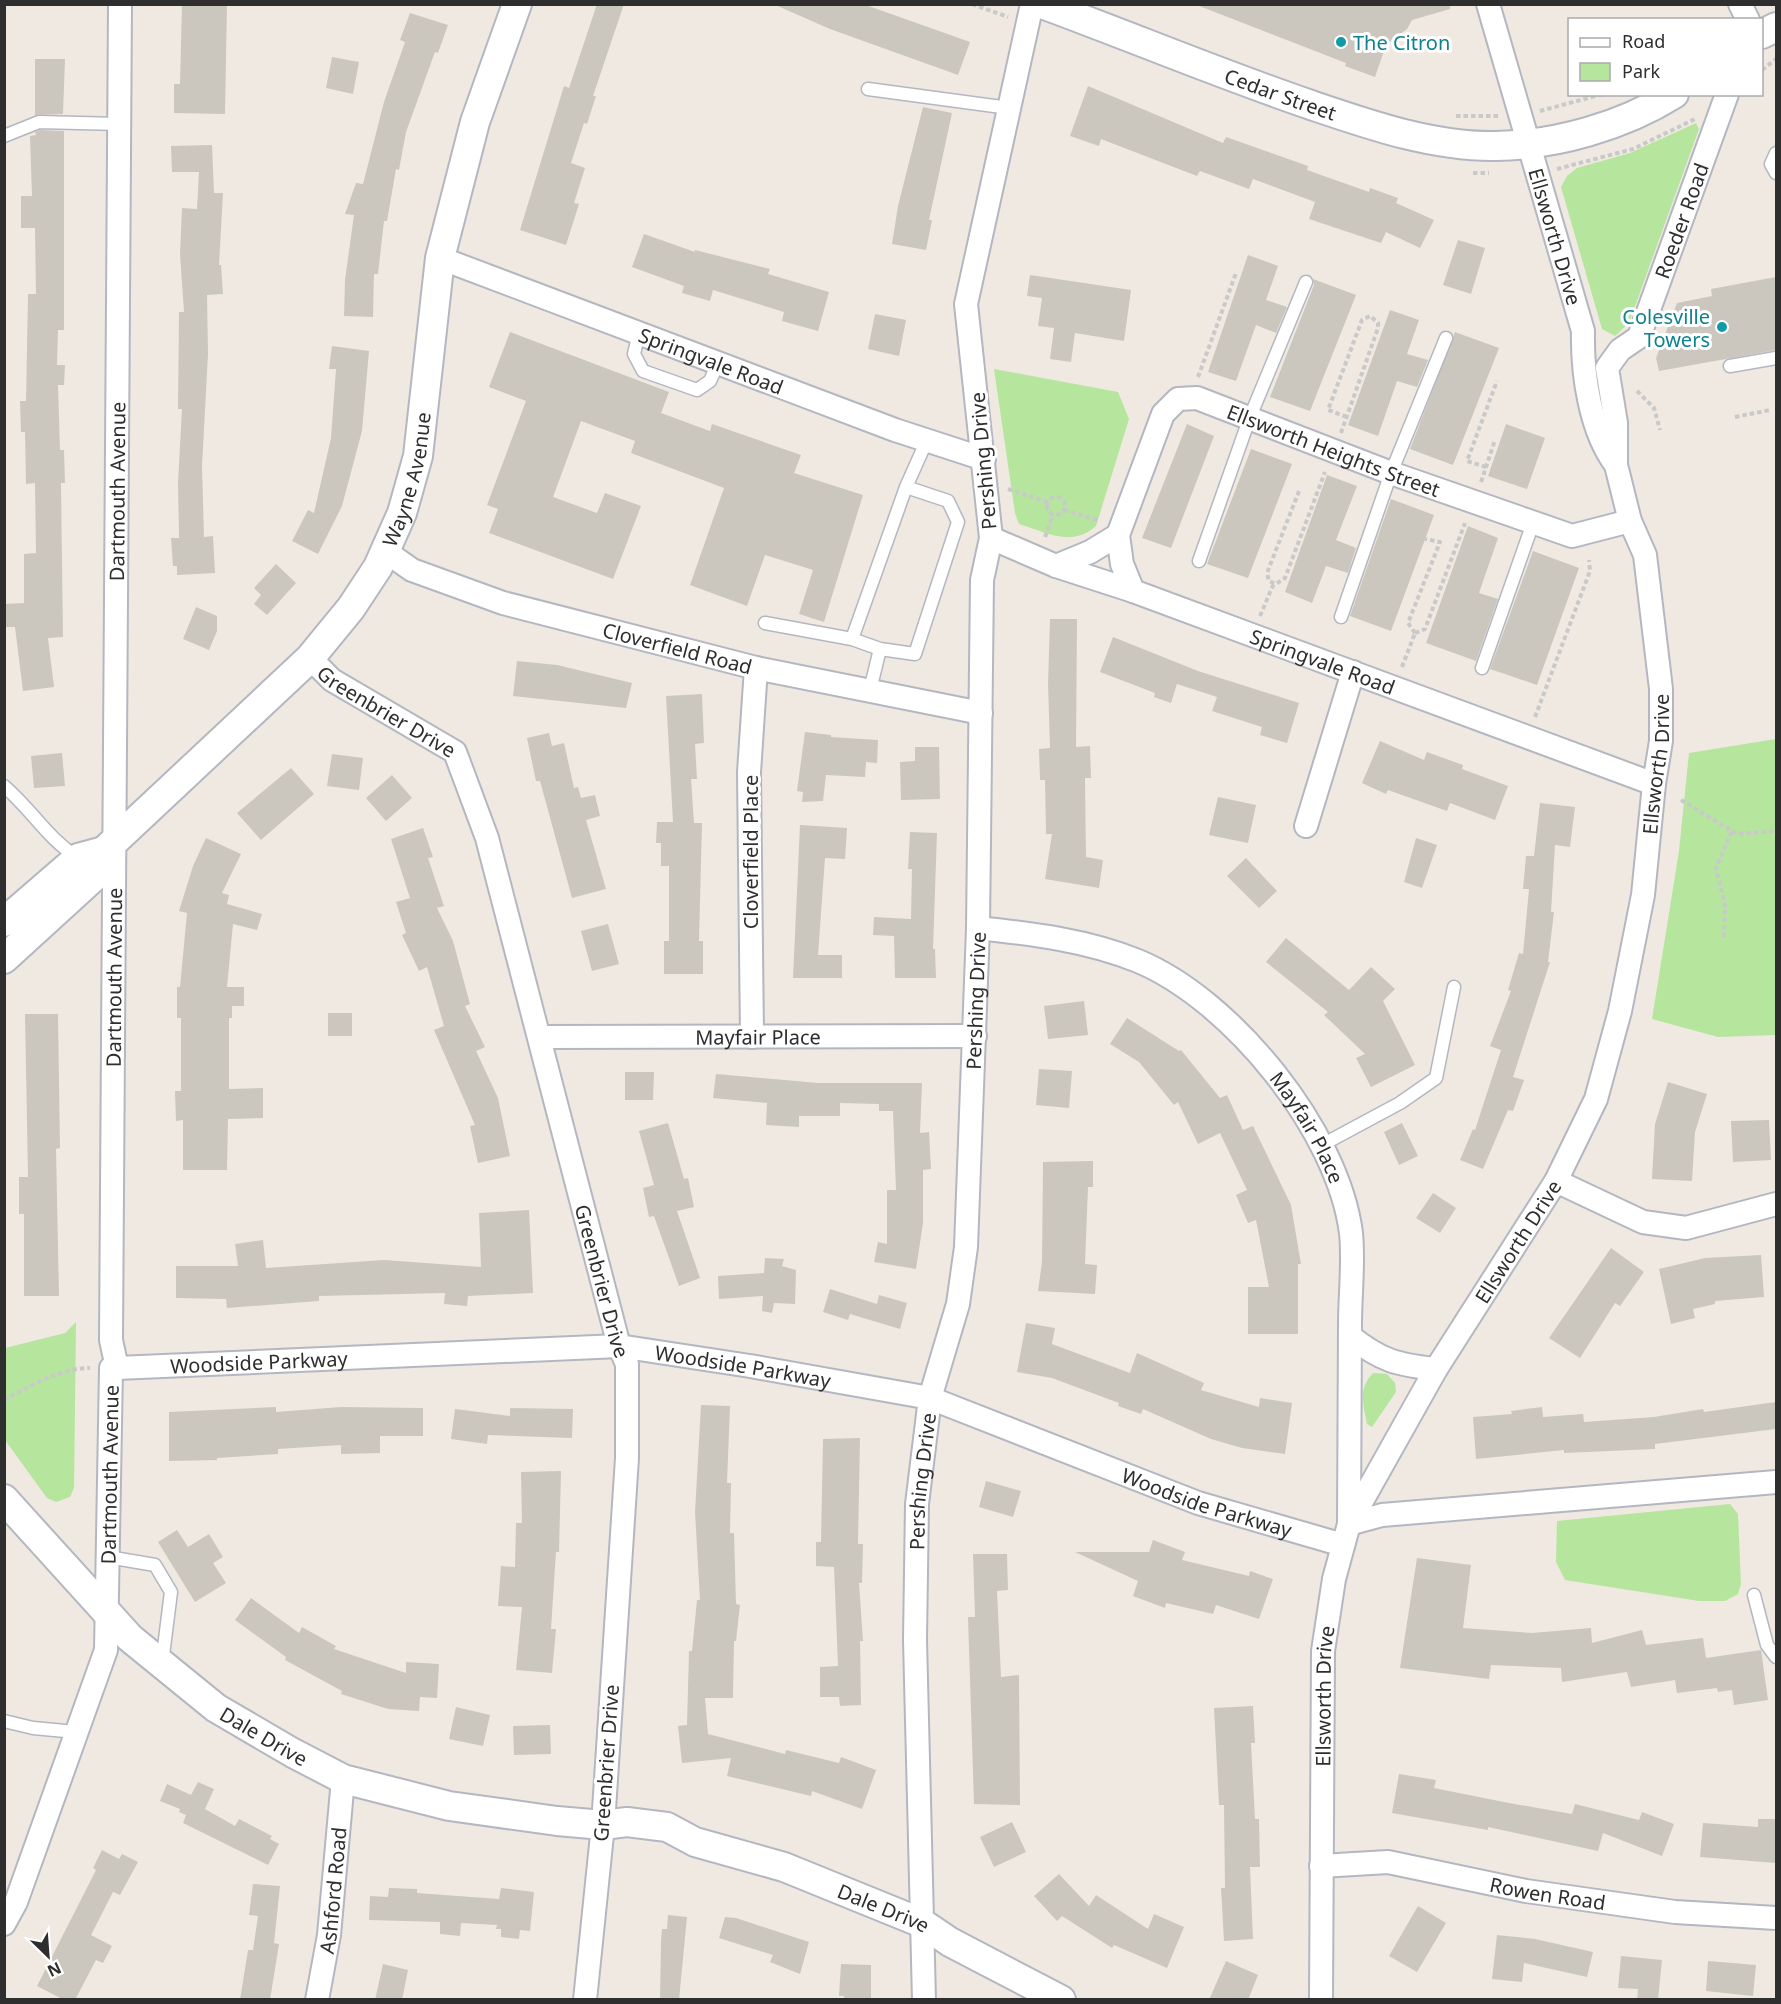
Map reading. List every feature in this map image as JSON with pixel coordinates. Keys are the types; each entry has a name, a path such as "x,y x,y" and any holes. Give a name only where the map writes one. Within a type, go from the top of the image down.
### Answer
{"street":[{"name":"Dartmouth Avenue","path":"4,1924 16,1902 106,1650 114,1368 111,1340 100,849 119,124 120,4"},
{"name":"Wayne Avenue","path":"4,922 100,849 310,658 351,608 385,551 402,513 418,456 440,258 476,122 517,4"},
{"name":"Pershing Drive","path":"924,2000 915,1617 917,1504 930,1398 958,1304 966,1247 978,928 982,580 991,538 966,304 1032,4"},
{"name":"Cedar Street","path":"1042,4 1277,94 1383,129 1465,145 1528,144 1615,123 1670,96"},
{"name":"Ellsworth Drive","path":"1488,4 1582,331 1584,378 1604,449 1616,465"},
{"path":"1740,4 1747,18"},
{"name":"Roeder Road","path":"1607,368 1620,350 1639,337 1726,96"},
{"name":"Springvale Road","path":"440,258 718,363 984,459"},
{"name":"Ellsworth Drive","path":"1321,2000 1323,1652 1334,1579 1349,1524 1436,1368 1556,1181 1596,1099 1620,1011 1642,895 1661,741 1662,689 1645,555 1630,521 1616,465 1616,423 1607,368"},
{"name":"Ellsworth Heights Street","path":"1133,591 1109,528 1162,414 1178,399 1197,398 1391,472 1572,536 1630,521"},
{"path":"1056,566 1090,552 1109,528"},
{"name":"Springvale Road","path":"991,538 1056,566 1133,591 1654,784"},
{"name":"Cloverfield Road","path":"385,551 412,570 503,603 756,668 981,713"},
{"name":"Greenbrier Drive","path":"310,658 332,680 455,752 487,838 619,1346 627,1364 627,1458 603,1825 585,2000"},
{"name":"Cloverfield Place","path":"752,1037 749,772 756,668"},
{"path":"1306,826 1353,672"},
{"name":"Wayne Avenue","path":"4,959 96,875 100,849"},
{"name":"Mayfair Place","path":"978,928 1069,939 1138,961 1180,984 1244,1036 1297,1102 1335,1173 1351,1233 1349,1524"},
{"name":"Mayfair Place","path":"540,1037 975,1036"},
{"path":"1556,1181 1643,1222 1686,1228 1776,1204"},
{"path":"1350,1336 1380,1358 1401,1365 1436,1368"},
{"name":"Woodside Parkway","path":"114,1368 619,1346 750,1366 930,1398 1198,1503 1343,1545"},
{"path":"1349,1524 1382,1515 1776,1482"},
{"name":"Dale Drive","path":"4,1499 130,1638 161,1664 216,1708 343,1779 449,1806 603,1825 627,1822 667,1827 695,1842 784,1867 922,1923 950,1942 1061,2000"},
{"name":"Ashford Road","path":"317,2000 329,1935 343,1779"},
{"name":"Rowen Road","path":"1321,1866 1388,1862 1526,1891 1676,1912 1776,1918"}],"lane":[{"path":"868,89 1009,108"},
{"path":"4,136 39,122 119,124"},
{"path":"1776,153 1771,164 1776,173"},
{"path":"1199,561 1250,417 1306,282"},
{"path":"639,332 634,354 643,371 697,390 710,381 718,363"},
{"path":"1341,617 1391,472 1446,338"},
{"path":"1730,366 1776,358"},
{"path":"852,639 906,487 927,440"},
{"path":"765,623 852,639 879,649 915,654 958,522 948,501 906,487"},
{"path":"1482,668 1533,523"},
{"path":"870,690 879,649"},
{"path":"4,786 24,804 57,845 100,849"},
{"path":"1320,1146 1400,1103 1436,1078 1454,987"},
{"path":"108,1557 155,1565 171,1592 161,1664"},
{"path":"1754,1594 1767,1645 1776,1657"},
{"path":"4,1721 33,1728 76,1732"}],"path":[{"path":"1763,69 1776,59"},
{"path":"1451,116 1488,118 1520,114 1554,109 1596,96"},
{"path":"1197,380 1236,273"},
{"path":"1341,434 1347,417 1378,328 1378,323 1370,316 1362,320 1328,410 1347,417"},
{"path":"1486,467 1467,461 1497,381"},
{"path":"1637,391 1654,408 1660,430"},
{"path":"1735,417 1770,410"},
{"path":"1480,482 1495,440"},
{"path":"1260,616 1274,583 1285,578 1325,472"},
{"path":"1007,488 1048,502"},
{"path":"1274,583 1269,581 1267,573 1299,491"},
{"path":"1053,515 1047,508 1052,498 1060,498 1065,504 1064,510"},
{"path":"1045,537 1053,515 1064,510 1109,528"},
{"path":"1414,633 1425,629 1465,523"},
{"path":"1402,668 1414,633 1408,623 1440,542 1425,538"},
{"path":"1535,717 1590,571 1589,560"},
{"path":"1681,800 1737,834 1776,831"},
{"path":"1724,937 1725,905 1716,868 1732,831"},
{"path":"4,1401 34,1384 78,1368 114,1368"}],"green space":[{"path":"1696,123 1699,129 1629,323 1615,336 1602,329 1561,187 1567,176 1577,168 1630,153"},
{"path":"994,369 1118,392 1129,419 1096,526 1087,533 1068,537 1058,536 1019,524 1015,513"},
{"path":"1776,739 1776,1035 1718,1037 1652,1019 1679,851 1689,753"},
{"path":"76,1322 74,1488 70,1497 56,1502 47,1498 5,1440 5,1348 65,1333"},
{"path":"1373,1373 1387,1374 1395,1383 1396,1392 1372,1427 1367,1424 1363,1391"},
{"path":"1730,1504 1738,1514 1741,1584 1738,1594 1725,1601 1699,1601 1565,1580 1556,1562 1557,1521"}],"building":[{"path":"182,4 227,4 225,114 174,113 174,84 180,84"},
{"path":"597,4 624,4 593,96 596,96 587,124 584,123 571,163 585,168 574,203 579,204 566,245 520,230 564,86 569,88"},
{"path":"773,4 863,4 970,42 958,75 830,29"},
{"name":"The Citron","path":"1194,4 1450,4 1450,9 1412,20 1407,29 1386,45 1375,77 1345,66 1346,63"},
{"path":"410,13 448,25 438,53 435,52 406,132 399,170 396,169 387,221 384,221 378,274 374,274 373,317 344,316 345,280 354,215 345,214 356,183 363,184 384,102 405,42 400,40"},
{"path":"332,57 359,62 353,94 326,88"},
{"path":"35,59 65,59 63,114 35,115"},
{"path":"1088,86 1223,143 1226,137 1308,166 1307,170 1369,192 1370,188 1398,198 1396,203 1434,220 1420,248 1386,232 1381,243 1309,219 1315,202 1253,179 1249,189 1200,171 1197,176 1101,139 1099,146 1070,136"},
{"path":"923,107 952,113 929,220 932,220 926,250 892,244 898,206"},
{"path":"40,130 64,131 64,330 58,330 57,365 65,365 64,385 58,385 60,450 64,450 65,483 61,483 63,637 48,638 54,687 23,691 15,627 4,627 4,604 24,603 24,554 36,553 35,483 26,484 25,432 21,432 20,401 26,401 28,294 36,294 35,228 21,228 21,196 32,196 30,136 36,135 35,132"},
{"path":"212,145 214,193 223,193 219,265 221,265 223,294 207,295 208,354 202,466 204,537 213,536 215,573 177,575 177,566 173,566 171,538 179,538 178,483 182,409 178,409 179,312 184,312 180,254 182,208 197,209 199,172 172,172 171,146"},
{"path":"644,234 695,252 695,250 770,269 768,274 829,292 818,331 782,321 784,312 713,290 710,301 682,293 684,286 632,267"},
{"path":"1458,240 1485,248 1471,294 1443,285"},
{"path":"1248,255 1278,266 1266,300 1287,307 1276,333 1256,325 1236,381 1208,372"},
{"path":"1030,275 1131,290 1124,341 1075,333 1071,362 1050,359 1054,328 1038,326 1042,298 1027,296"},
{"name":"Colesville Towers","path":"1776,277 1776,350 1659,371 1656,358 1677,303 1712,296 1711,289"},
{"path":"1313,279 1356,295 1310,411 1270,397 1314,285"},
{"path":"1390,310 1419,320 1407,354 1428,360 1417,387 1397,381 1378,436 1348,425"},
{"path":"875,314 906,320 899,356 868,349"},
{"path":"510,332 669,392 661,413 710,431 712,424 801,455 794,473 863,495 824,622 799,614 813,570 765,555 747,606 690,585 724,488 631,453 635,441 581,421 553,497 597,513 605,493 641,506 613,579 489,533 498,509 487,505 526,401 489,387"},
{"path":"1455,332 1499,348 1453,465 1410,449"},
{"path":"332,346 369,351 362,431 342,506 318,554 292,541 308,510 314,513 331,438 336,369 329,369"},
{"path":"1187,424 1214,436 1171,548 1142,538"},
{"path":"1506,424 1545,438 1527,489 1488,476"},
{"path":"1251,449 1292,464 1248,578 1207,564"},
{"path":"1327,475 1357,486 1336,540 1356,548 1348,573 1326,566 1312,603 1285,592"},
{"path":"1391,499 1434,515 1391,631 1350,616"},
{"path":"1468,526 1498,538 1479,593 1498,599 1476,661 1426,643"},
{"path":"1533,551 1579,568 1537,685 1490,669"},
{"path":"276,564 296,583 267,615 254,604 261,595 254,588"},
{"path":"196,607 217,616 217,631 209,650 183,639"},
{"path":"1050,619 1077,619 1076,747 1090,746 1091,778 1085,778 1086,857 1103,860 1099,888 1045,879 1052,834 1046,834 1045,780 1040,780 1039,749 1050,748 1048,684"},
{"path":"1113,637 1198,671 1299,703 1287,743 1260,735 1262,727 1212,711 1217,697 1177,684 1171,703 1154,697 1155,693 1100,672"},
{"path":"517,661 557,665 632,683 626,708 513,696"},
{"path":"702,694 704,743 695,744 697,779 691,779 694,823 702,823 699,941 703,941 703,974 664,974 664,941 669,941 669,866 661,866 661,843 656,843 657,822 673,822 666,696"},
{"path":"805,732 831,735 831,737 878,740 877,763 866,762 865,777 826,775 823,801 802,802 803,792 797,791"},
{"path":"549,733 552,746 564,743 574,788 578,787 581,798 595,795 600,816 586,820 606,889 572,898 540,781 536,781 527,738"},
{"path":"1380,741 1424,760 1427,752 1463,765 1462,769 1508,786 1495,820 1450,803 1447,811 1388,790 1386,794 1362,783"},
{"path":"915,747 939,747 940,799 901,800 900,762 915,761"},
{"path":"62,753 65,786 34,788 31,756"},
{"path":"332,754 363,758 359,790 327,786"},
{"path":"291,768 314,794 261,840 237,813"},
{"path":"392,775 412,798 386,821 366,798"},
{"path":"1218,797 1256,805 1248,843 1209,835"},
{"path":"1540,803 1575,807 1570,847 1555,845 1551,912 1554,912 1548,962 1550,962 1513,1077 1524,1080 1513,1111 1508,1110 1483,1169 1460,1160 1473,1129 1475,1130 1501,1050 1490,1046 1511,991 1508,990 1519,953 1523,954 1529,889 1523,889 1526,856 1534,856"},
{"path":"800,825 847,828 845,859 825,858 818,955 842,955 842,978 793,978"},
{"path":"423,828 433,857 428,858 444,906 437,908 453,941 470,1004 465,1006 485,1047 476,1051 498,1098 510,1156 478,1163 470,1126 475,1125 434,1030 444,1026 427,967 419,971 402,935 406,933 396,902 410,898 391,839"},
{"path":"910,832 937,833 933,949 935,949 936,978 895,978 894,936 873,935 874,917 911,919 912,869 908,869"},
{"path":"206,838 241,854 222,893 229,895 227,904 262,914 257,930 233,924 227,987 244,987 244,1006 232,1006 232,1018 229,1018 229,1089 263,1088 263,1118 228,1119 227,1170 183,1170 183,1120 176,1121 175,1091 181,1091 181,1018 177,1018 177,987 180,987 187,913 179,911 193,866"},
{"path":"1416,838 1437,845 1422,888 1404,882"},
{"path":"1246,858 1277,891 1259,908 1227,876"},
{"path":"608,924 619,964 592,971 581,931"},
{"path":"1286,938 1349,990 1371,967 1395,989 1383,1001 1415,1065 1371,1087 1356,1058 1365,1054 1324,1015 1328,1012 1266,962"},
{"path":"1084,1001 1088,1035 1048,1039 1044,1006"},
{"path":"328,1013 352,1013 352,1036 328,1036"},
{"path":"25,1014 58,1014 60,1148 56,1149 59,1296 24,1296 24,1214 19,1214 19,1177 28,1177"},
{"path":"1127,1018 1179,1051 1181,1050 1220,1098 1227,1095 1243,1130 1253,1126 1291,1205 1301,1264 1298,1264 1298,1334 1248,1334 1248,1287 1269,1287 1256,1220 1248,1223 1236,1195 1247,1190 1220,1133 1198,1144 1178,1102 1174,1105 1139,1062 1110,1044"},
{"path":"1039,1069 1072,1071 1069,1108 1036,1105"},
{"path":"625,1072 654,1072 653,1100 625,1100"},
{"path":"716,1074 818,1083 922,1083 920,1133 929,1132 931,1169 923,1170 923,1223 916,1269 874,1262 878,1242 887,1244 887,1190 896,1190 893,1111 879,1111 879,1104 840,1103 840,1116 799,1116 799,1127 766,1125 767,1103 713,1098"},
{"path":"1668,1082 1707,1094 1695,1132 1692,1181 1652,1179 1655,1124"},
{"path":"1769,1120 1771,1160 1733,1162 1731,1121"},
{"path":"668,1123 684,1179 688,1178 694,1207 677,1211 700,1278 679,1286 654,1216 649,1217 643,1188 654,1185 639,1131"},
{"path":"1402,1123 1418,1156 1399,1165 1384,1132"},
{"path":"1093,1161 1093,1187 1088,1187 1085,1264 1097,1265 1095,1294 1038,1291 1042,1262 1043,1162"},
{"path":"1433,1193 1456,1208 1440,1233 1416,1218"},
{"path":"529,1210 533,1293 468,1296 467,1306 444,1304 445,1293 319,1296 319,1301 227,1308 226,1299 176,1298 176,1266 238,1266 235,1244 263,1240 266,1268 384,1260 481,1267 479,1213"},
{"path":"1611,1248 1644,1272 1620,1306 1615,1303 1580,1358 1549,1338"},
{"path":"1761,1255 1764,1297 1715,1301 1715,1304 1693,1309 1695,1318 1671,1324 1659,1269 1705,1258"},
{"path":"765,1258 784,1259 782,1266 796,1270 795,1304 774,1303 772,1313 762,1311 763,1296 719,1299 718,1276 764,1273"},
{"path":"830,1289 877,1304 879,1295 907,1303 900,1329 850,1314 848,1320 823,1312"},
{"path":"1026,1323 1055,1328 1052,1344 1130,1373 1137,1353 1204,1383 1201,1390 1259,1407 1260,1398 1292,1403 1285,1454 1242,1448 1211,1439 1143,1409 1141,1414 1118,1406 1119,1403 1052,1378 1017,1372"},
{"path":"1776,1402 1776,1429 1655,1444 1655,1449 1564,1453 1564,1450 1476,1459 1473,1417 1512,1414 1511,1411 1542,1407 1543,1417 1583,1414 1584,1422 1654,1417 1703,1409 1704,1412"},
{"path":"701,1405 730,1406 727,1483 731,1483 730,1533 734,1533 736,1604 740,1605 736,1641 734,1641 733,1698 705,1698 708,1734 785,1754 786,1750 839,1763 841,1757 876,1770 862,1809 812,1791 811,1796 727,1776 731,1758 682,1763 678,1726 687,1725 689,1651 692,1651 697,1600 700,1600 695,1512"},
{"path":"276,1407 276,1412 341,1407 423,1408 423,1436 380,1436 380,1453 341,1454 341,1445 278,1449 278,1454 217,1458 217,1460 169,1461 169,1412"},
{"path":"510,1408 573,1409 572,1438 488,1435 487,1444 451,1439 455,1409 510,1416"},
{"path":"860,1438 858,1544 863,1544 862,1583 859,1583 863,1641 860,1641 861,1705 840,1706 839,1697 820,1697 820,1667 838,1666 834,1567 816,1566 816,1542 821,1542 823,1439"},
{"path":"561,1471 559,1552 556,1552 551,1629 556,1629 552,1673 516,1670 522,1607 498,1606 501,1566 515,1567 516,1523 522,1523 521,1472"},
{"path":"986,1481 1021,1491 1013,1517 979,1507"},
{"path":"177,1530 188,1547 209,1534 223,1557 213,1563 226,1583 195,1602 158,1542"},
{"path":"1153,1540 1185,1552 1182,1560 1249,1576 1250,1571 1273,1579 1259,1619 1216,1605 1213,1614 1166,1603 1165,1608 1133,1596 1138,1581 1075,1552 1149,1552"},
{"path":"973,1554 1007,1554 1008,1590 997,1591 1001,1677 1019,1675 1020,1805 974,1804 968,1617 975,1617"},
{"path":"1417,1558 1471,1565 1463,1628 1532,1633 1591,1628 1592,1643 1642,1630 1646,1645 1703,1638 1706,1658 1761,1650 1768,1700 1734,1705 1732,1690 1718,1692 1717,1688 1677,1693 1675,1680 1631,1687 1627,1672 1562,1682 1561,1668 1491,1665 1489,1679 1400,1668"},
{"path":"251,1598 299,1633 302,1627 336,1646 334,1649 406,1673 406,1662 439,1664 437,1698 420,1697 419,1711 388,1709 341,1694 342,1691 285,1660 286,1657 235,1620"},
{"path":"1253,1706 1255,1743 1251,1743 1255,1819 1259,1819 1260,1867 1250,1867 1253,1939 1224,1941 1221,1888 1225,1888 1224,1805 1219,1805 1214,1708"},
{"path":"456,1707 490,1715 483,1746 449,1739"},
{"path":"550,1725 551,1754 514,1755 513,1726"},
{"path":"1399,1774 1436,1780 1434,1788 1509,1803 1572,1814 1575,1804 1639,1820 1642,1812 1674,1824 1662,1856 1603,1833 1598,1851 1488,1827 1488,1830 1392,1813"},
{"path":"198,1782 214,1789 205,1809 235,1826 239,1819 272,1836 270,1839 279,1844 268,1865 183,1823 186,1815 179,1812 180,1809 160,1801 167,1784 191,1795"},
{"path":"1758,1819 1776,1819 1776,1863 1700,1857 1703,1823 1758,1827"},
{"path":"1012,1822 1026,1852 994,1867 980,1837"},
{"path":"102,1850 119,1859 122,1854 138,1862 120,1895 113,1892 91,1935 112,1946 103,1963 96,1960 75,2000 64,2000 37,1986 96,1870 93,1868"},
{"path":"1059,1874 1089,1906 1096,1895 1148,1929 1154,1914 1184,1927 1167,1968 1114,1945 1112,1948 1062,1916 1057,1921 1034,1896"},
{"path":"253,1884 280,1886 274,1943 279,1944 270,2000 240,2000 248,1950 253,1950 258,1916 249,1915"},
{"path":"389,1888 417,1889 417,1893 499,1899 501,1888 534,1892 530,1931 520,1930 519,1939 501,1937 501,1929 496,1929 497,1925 461,1923 460,1936 440,1934 440,1922 369,1920 370,1896 388,1897"},
{"path":"1418,1906 1446,1923 1417,1972 1389,1956"},
{"path":"668,1915 687,1917 679,2000 660,2000 662,1929 667,1929"},
{"path":"725,1917 736,1918 809,1942 800,1974 770,1962 773,1955 719,1938"},
{"path":"1497,1935 1535,1939 1593,1952 1587,1977 1524,1963 1522,1982 1492,1979"},
{"path":"1621,1956 1662,1960 1658,2000 1637,2000 1638,1989 1618,1988"},
{"path":"1226,1961 1258,1975 1248,2000 1209,2000"},
{"path":"1708,1961 1756,1965 1753,1996 1706,1991"},
{"path":"383,1964 408,1970 402,2000 375,2000"},
{"path":"841,1964 871,1965 871,2000 844,2000 844,1996 839,1996"}],"place":[{"name":"The Citron","path":"1341,42"},
{"name":"Colesville Towers","path":"1722,327"}]}
